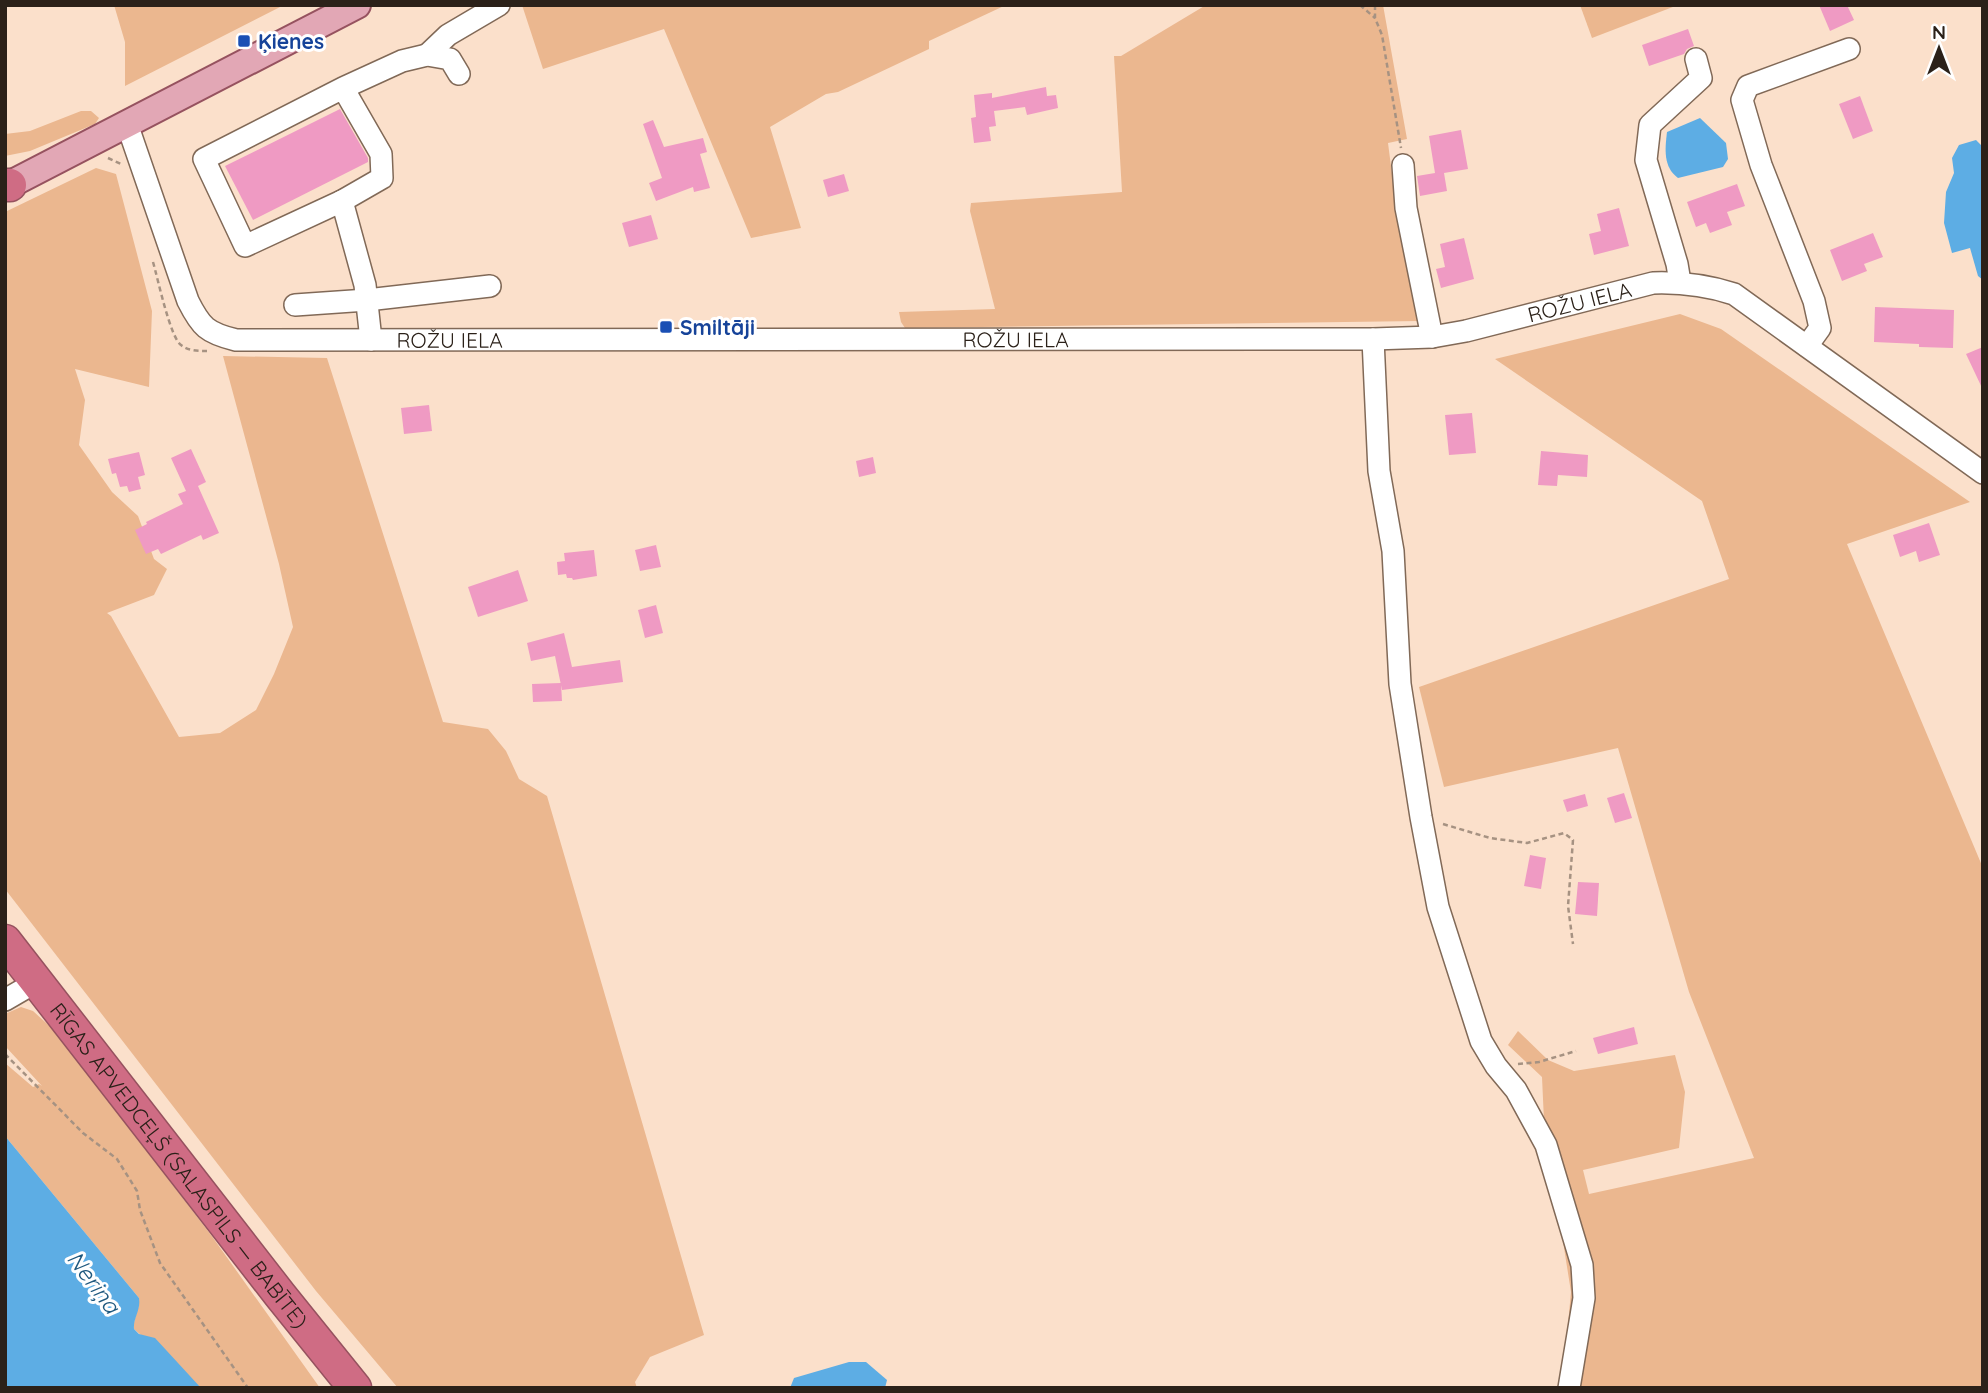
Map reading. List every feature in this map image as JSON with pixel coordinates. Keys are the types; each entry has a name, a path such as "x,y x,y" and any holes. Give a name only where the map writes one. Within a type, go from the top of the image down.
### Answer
{"highway":[{"name":"RĪGAS APVEDCEĻŠ (SALASPILS — BABĪTE)","path":"5,941 355,1388"}],"main road":[{"path":"7,186 357,5"}],"street":[{"path":"427,55 448,34 499,5"},
{"path":"1807,346 1820,328 1814,301 1760,165 1742,100 1748,86 1849,49"},
{"path":"343,88 381,155 382,178 342,201 245,246 204,159 343,88 402,61 427,55 450,59 459,74"},
{"path":"1681,282 1646,160 1650,125 1701,78 1696,59"},
{"name":"ROŽU IELA","path":"127,124 188,301 199,323 214,335 236,340 1432,337 1466,331 1653,283 1681,282 1734,294 1983,473"},
{"path":"1403,165 1406,208 1432,337"},
{"path":"342,201 365,285 371,340"},
{"path":"295,305 490,286"},
{"path":"1373,339 1379,471 1393,551 1400,684 1421,817 1438,907 1480,1041 1516,1090 1546,1145 1582,1265 1584,1298 1569,1388"},
{"path":"5,1000 36,982"}],"path":[{"path":"1360,5 1375,18"},
{"path":"1375,5 1375,18 1382,35 1403,165"},
{"path":"1421,817 1490,838 1527,843 1564,833 1573,840 1568,906 1573,944"},
{"path":"1496,1066 1539,1062 1576,1051"},
{"path":"5,1054 83,1133 117,1159 137,1191 140,1210 160,1263 248,1388"}],"shaded area":[{"path":"114,5 284,5 125,86 125,42"},
{"path":"522,5 1006,5 929,41 929,49 838,92 826,94 770,127 801,228 751,238 664,29 543,69"},
{"path":"1206,5 1383,5 1407,139 1388,143 1396,205 1420,321 905,328 899,312 995,309 970,211 971,203 1122,192 1114,56 1121,56"},
{"path":"1580,5 1678,5 1592,38"},
{"path":"81,111 91,111 99,118 95,124 30,151 5,156 5,134 30,131"},
{"path":"96,168 116,174 152,311 149,387 75,369 85,400 79,445 112,492 138,516 154,559 167,569 154,595 107,613 179,737 220,733 256,710 293,627 279,564 223,356 327,358 443,722 488,729 506,751 519,779 547,796 704,1335 650,1357 635,1382 637,1388 398,1388 316,1291 5,889 5,212"},
{"path":"1680,314 1721,329 1970,502 1847,544 1983,868 1983,1388 1562,1388 1571,1292 1544,1121 1542,1077 1508,1045 1518,1031 1548,1060 1574,1071 1675,1055 1685,1092 1679,1148 1583,1170 1589,1194 1754,1158 1689,992 1618,748 1444,787 1419,687 1729,579 1702,501 1495,359"},
{"path":"21,1007 33,1011 55,1031 211,1235 320,1388 201,1388 134,1329 139,1298 5,1136 5,1063 33,1087 39,1084 42,1086 5,1046 5,1014"}],"water":[{"path":"1700,118 1726,143 1728,159 1723,167 1678,178 1667,163 1667,132"},
{"path":"1976,140 1983,147 1983,280 1978,276 1970,248 1952,253 1944,223 1946,192 1954,173 1952,158 1959,145"},
{"name":"Neriņa","path":"5,1136 139,1298 134,1329 139,1334 155,1338 201,1388 5,1388"},
{"path":"849,1362 866,1362 887,1380 885,1388 790,1388 794,1378"}],"building":[{"path":"1819,5 1847,5 1854,20 1830,31"},
{"path":"1688,29 1694,46 1684,54 1649,66 1642,45"},
{"path":"1046,87 1047,96 1056,95 1058,108 1027,115 1025,107 994,111 996,126 989,127 991,141 974,143 971,118 976,117 974,95 992,93 992,98"},
{"path":"1860,96 1873,131 1853,139 1839,104"},
{"path":"340,109 368,162 253,220 225,166"},
{"path":"653,120 664,147 703,138 707,152 700,154 710,188 694,192 693,187 656,201 649,183 662,178 643,124"},
{"path":"1461,130 1468,169 1444,173 1447,191 1420,196 1417,176 1435,173 1429,136"},
{"path":"844,174 849,191 828,197 823,180"},
{"path":"1737,184 1745,206 1727,212 1732,225 1710,233 1706,223 1696,227 1687,202"},
{"path":"1619,208 1629,246 1594,255 1589,234 1601,231 1597,214"},
{"path":"651,215 658,239 629,247 622,223"},
{"path":"1873,233 1883,257 1864,264 1867,271 1842,281 1830,250"},
{"path":"1464,238 1474,279 1441,288 1436,269 1445,267 1440,244"},
{"path":"1875,307 1954,310 1953,348 1874,342"},
{"path":"1983,347 1983,390 1966,354"},
{"path":"429,405 432,431 404,434 401,408"},
{"path":"1472,413 1476,453 1449,455 1445,415"},
{"path":"191,449 206,482 198,486 219,533 203,540 201,535 161,554 158,549 146,554 135,530 183,504 178,494 186,491 171,458"},
{"path":"1541,451 1588,455 1587,477 1558,475 1557,486 1538,485"},
{"path":"139,452 145,475 138,477 141,489 129,492 127,486 120,487 116,473 112,474 108,459"},
{"path":"873,457 876,473 859,477 856,461"},
{"path":"1929,523 1940,555 1919,562 1916,551 1900,557 1893,535"},
{"path":"656,545 661,567 640,571 635,550"},
{"path":"594,550 597,576 573,580 567,578 566,574 558,575 557,562 565,561 564,553"},
{"path":"518,570 528,601 478,617 468,587"},
{"path":"656,605 663,633 645,638 638,610"},
{"path":"564,633 572,667 620,660 623,682 562,690 555,656 531,661 527,643"},
{"path":"561,683 562,701 533,702 532,684"},
{"path":"1624,793 1632,818 1615,823 1607,798"},
{"path":"1585,794 1588,806 1567,812 1563,800"},
{"path":"1530,855 1546,858 1541,889 1524,886"},
{"path":"1578,882 1599,883 1597,916 1575,914"},
{"path":"1634,1027 1638,1044 1598,1054 1593,1038"}],"place":[{"name":"Ķienes","path":"244,41"},
{"name":"Smiltāji","path":"666,327"}]}
